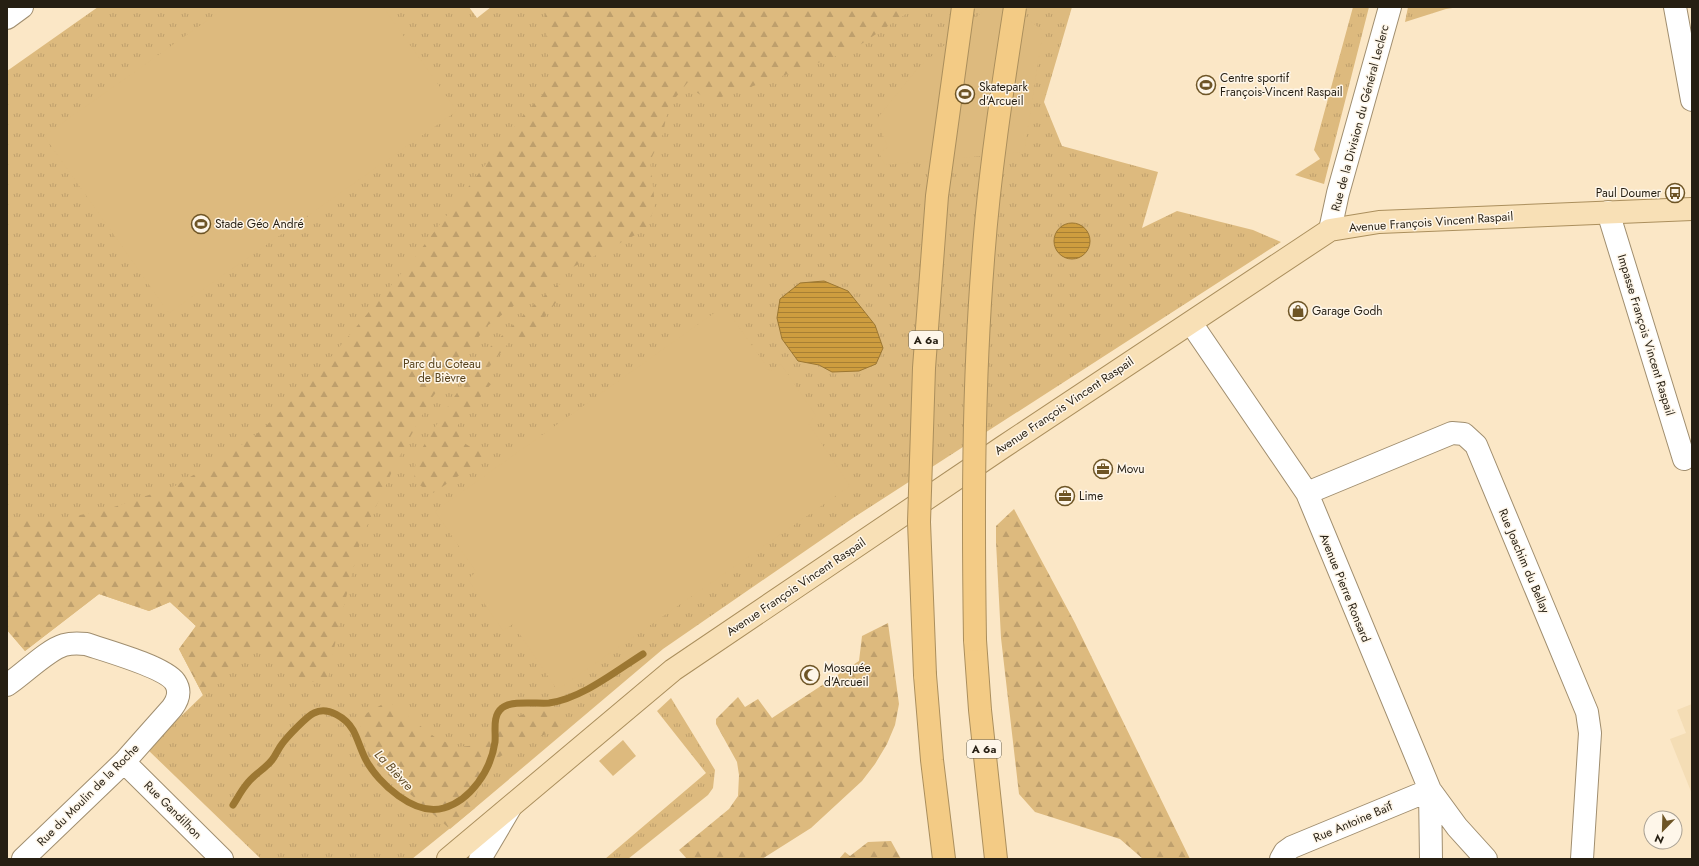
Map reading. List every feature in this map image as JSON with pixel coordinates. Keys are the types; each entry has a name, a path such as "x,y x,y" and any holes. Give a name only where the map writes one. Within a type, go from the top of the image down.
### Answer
{"highway":[{"name":"A 6a","path":"944,859 932,760 925,675 919,522 925,360 938,196 963,7"},
{"name":"A 6a","path":"996,859 974,640 974,440 983,260 998,124 1015,7"}],"main road":[{"name":"Avenue François Vincent Raspail","path":"448,859 673,670 978,464 1330,230 1379,222 1692,209"}],"street":[{"path":"7,18 22,7"},
{"name":"Rue de la Division du Général Leclerc","path":"1330,230 1338,193 1390,7"},
{"path":"1675,7 1692,100"},
{"name":"Impasse François Vincent Raspail","path":"1608,212 1684,459"},
{"name":"Avenue Pierre Ronsard","path":"1191,322 1307,493 1430,790 1457,827 1486,859"},
{"name":"Rue Joachim du Bellay","path":"1307,493 1452,433 1464,434 1476,445 1587,712 1590,734 1582,859"},
{"name":"Rue du Moulin de la Roche","path":"7,685 22,676 53,650 64,645 76,643 86,644 157,670 172,678 177,686 178,692 176,702 172,708 124,762 23,859"},
{"name":"Rue Gandilhon","path":"124,762 222,859"},
{"path":"1430,790 1431,859"},
{"name":"Rue Antoine Baïf","path":"1281,859 1285,852 1292,847 1430,790"},
{"path":"480,859 512,804"}],"shaded area":[{"path":"1072,223 1085,228 1090,241 1085,254 1072,259 1059,254 1054,241 1059,228"},
{"path":"824,281 848,291 875,325 883,348 876,364 859,371 832,372 819,365 798,361 782,339 777,318 780,299 800,283"},
{"path":"1692,704 1692,794 1670,739 1686,733 1677,710"}],"green space":[{"name":"Parc du Coteau de Bièvre","path":"98,7 469,7 477,18 491,7 1072,7 1044,102 1062,146 1158,172 1142,228 1177,211 1253,230 1281,242 853,518 663,649 475,808 412,859 261,859 147,749 203,695 179,649 196,626 170,602 149,611 99,594 25,651 7,630 7,71"},
{"name":"Stade Géo André","path":"226,7 383,7 457,111 169,313 44,136"},
{"path":"546,7 916,7 854,49 710,101 696,92 688,82 668,107 663,134 650,161 655,205 647,229 548,280 487,326 431,399 396,463 361,539 338,629 328,679 300,684 255,642 203,695 179,649 196,626 170,602 149,611 99,594 25,651 7,630 7,520 23,521 71,517 108,509 175,486 232,452 263,429 310,382 415,257 520,119 543,94 550,79 545,16"},
{"name":"Skatepark d'Arcueil","path":"988,7 1013,7 1043,31 1024,152 885,165 879,153 888,147 876,120 917,69"},
{"path":"1353,7 1369,7 1324,184 1295,175 1320,159 1314,150"},
{"path":"1408,7 1459,7 1446,9 1405,22"},
{"path":"573,281 524,343 515,335 481,377 491,384 456,427 461,441 472,448 482,448 490,455 433,493 414,482 416,458 452,400 487,350 557,285"},
{"path":"724,306 770,371 781,364 816,416 808,423 850,486 557,690 513,624 503,631 468,579 476,572 435,511"},
{"path":"1014,509 1075,623 1190,859 1143,859 1120,839 1035,812 1019,794 1001,638 996,542 996,526"},
{"path":"888,623 899,704 895,725 887,744 875,764 862,781 811,828 762,859 687,859 679,850 729,809 738,796 739,775 737,762 716,724 716,719 738,697 745,707 758,699 772,718 859,661 862,636"},
{"path":"671,698 715,770 713,788 708,795 628,859 605,859 706,773 657,711"},
{"path":"388,701 436,738 458,747 478,745 498,726 545,704 562,726 501,756 496,760 483,779 475,801 475,808 450,829 369,758 359,721 367,713"},
{"path":"623,740 636,756 613,776 599,761"},
{"path":"891,841 901,859 839,859 845,852 850,856 868,842"}],"waterway":[{"name":"La Bièvre","path":"233,805 249,781 269,763 282,744 297,727 314,713 325,711 336,714 346,721 353,730 366,760 388,788 410,803 421,808 444,808 463,798 471,791 484,773 493,753 495,742 495,724 497,715 502,708 518,703 549,703 573,696 598,683 643,654"}],"place":[{"name":"Centre sportif François-Vincent Raspail","path":"1206,85"},
{"name":"Skatepark d'Arcueil","path":"965,94"},
{"name":"Paul Doumer","path":"1675,193"},
{"name":"Stade Géo André","path":"201,224"},
{"name":"Garage Godh","path":"1298,311"},
{"name":"Movu","path":"1103,469"},
{"name":"Lime","path":"1065,496"},
{"name":"Mosquée d'Arcueil","path":"810,675"}]}
